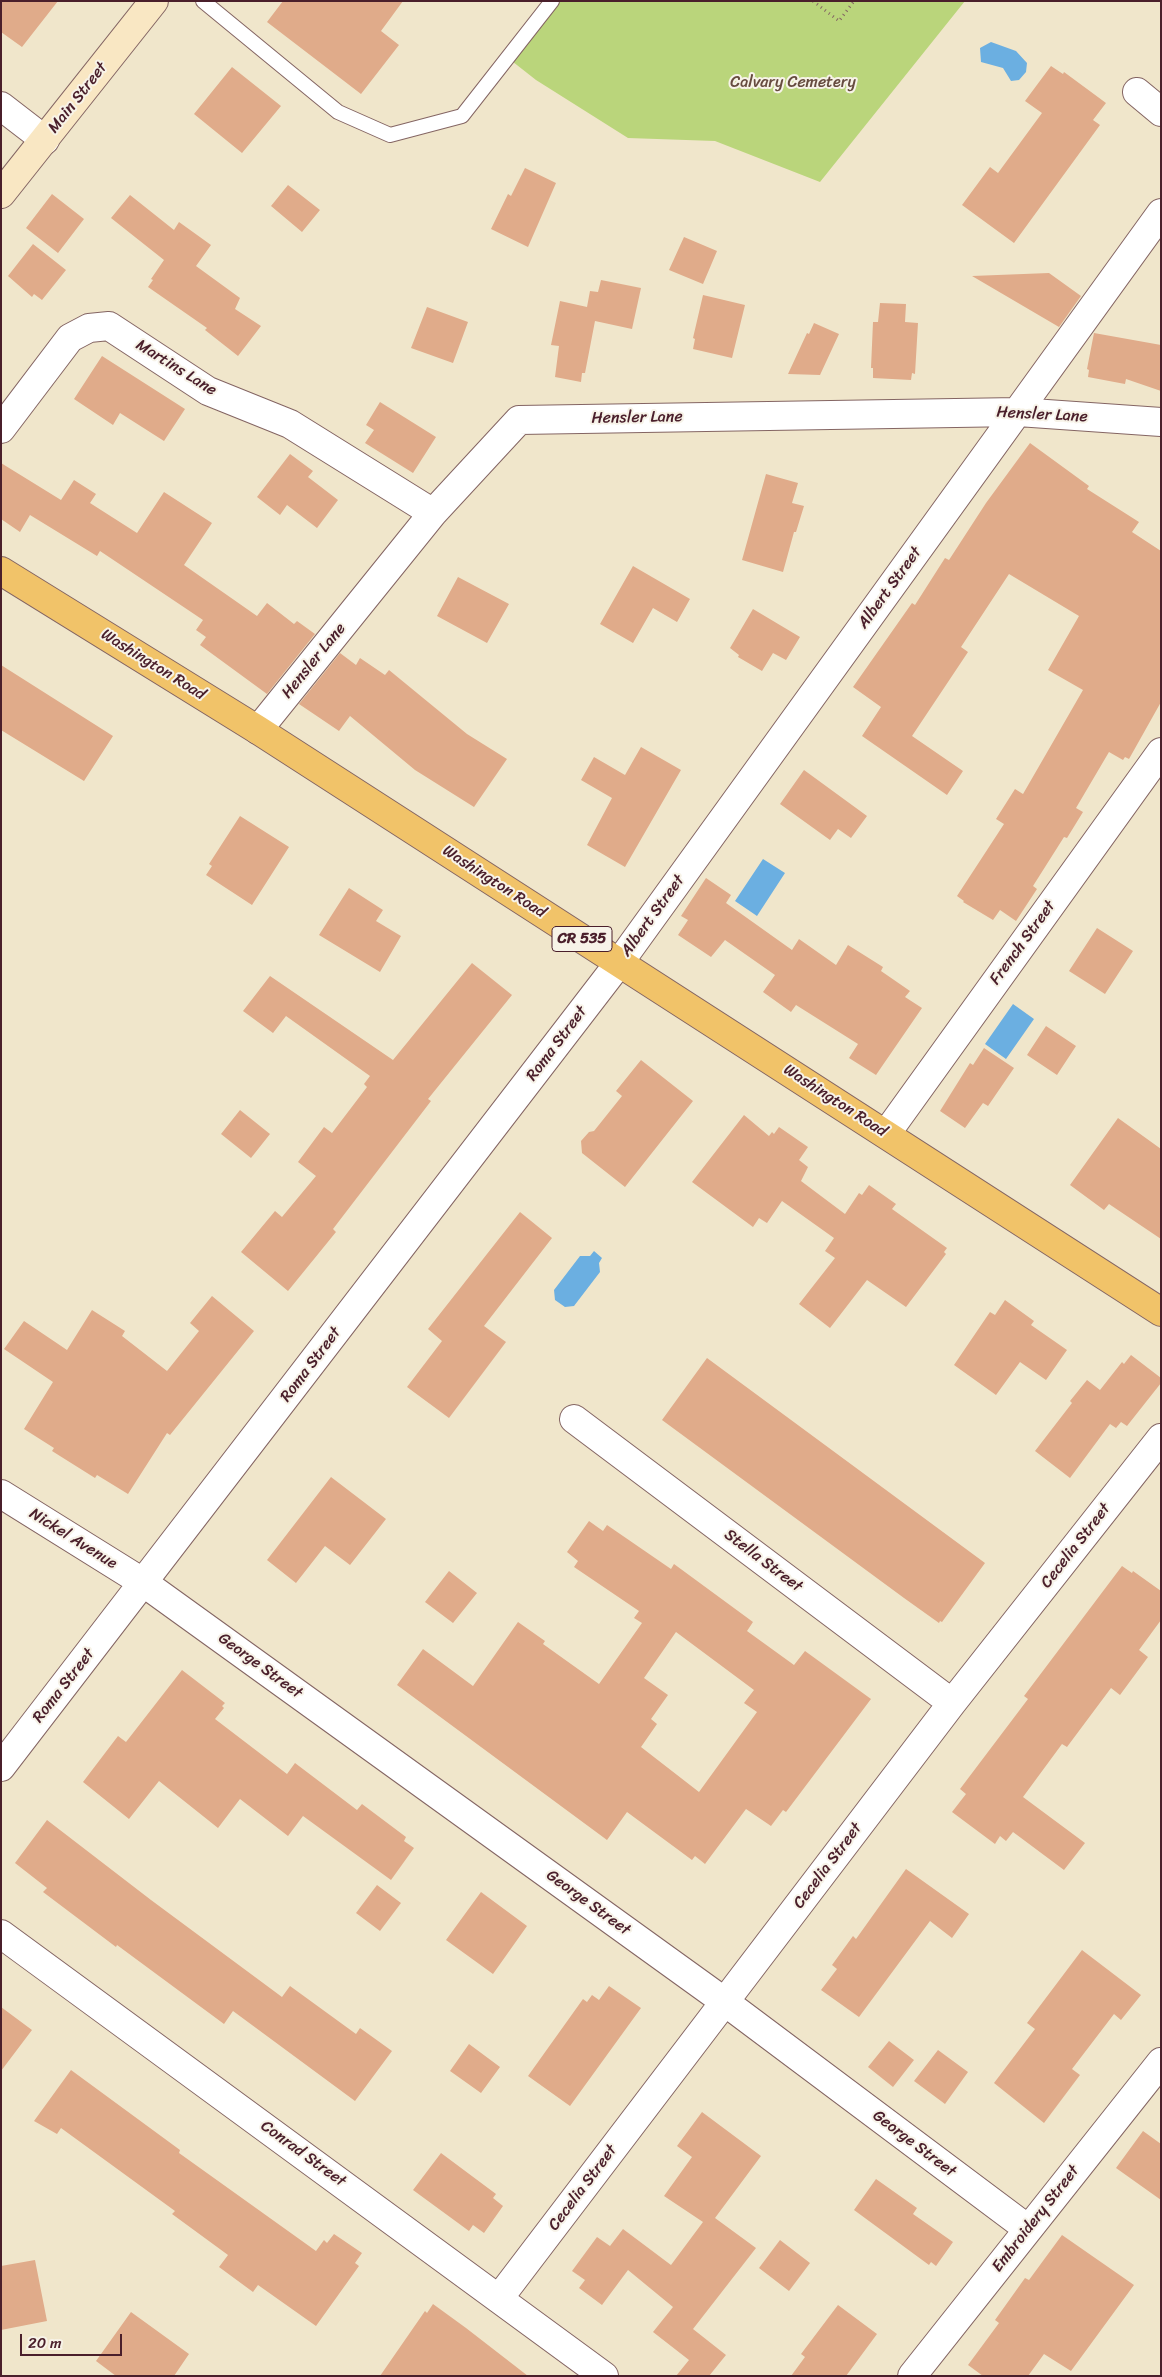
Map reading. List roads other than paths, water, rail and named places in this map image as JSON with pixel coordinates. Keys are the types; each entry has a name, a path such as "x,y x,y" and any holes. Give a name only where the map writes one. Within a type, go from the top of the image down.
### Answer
{"main road":[{"name":"Main Street","path":"1,194 154,1"},
{"name":"Washington Road","path":"1,571 258,730 1161,1312"}],"street":[{"path":"1137,92 1161,112"},
{"path":"1,106 45,140"},
{"name":"Albert Street","path":"619,963 1161,213"},
{"name":"Martins Lane","path":"1,429 70,338 88,328 109,326 208,391 290,424 432,513"},
{"name":"Hensler Lane","path":"258,730 432,513 519,420 1018,412 1161,422"},
{"name":"French Street","path":"886,1134 1161,752"},
{"name":"Roma Street","path":"1,1767 619,963"},
{"name":"Stella Street","path":"574,1419 952,1704"},
{"name":"Cecelia Street","path":"500,2298 952,1704 1161,1438"},
{"name":"Nickel Avenue","path":"1,1494 144,1583"},
{"name":"George Street","path":"144,1583 725,2002 1028,2230"},
{"name":"Conrad Street","path":"1,1934 604,2376"},
{"name":"Embroidery Street","path":"912,2376 1161,2062"}],"lane":[{"path":"203,1 338,112 390,135 462,116 552,1"}],"water":[{"path":"991,42 1016,51 1027,63 1026,72 1019,80 1011,81 1003,68 981,62 980,48"},
{"path":"763,859 785,873 757,916 735,901"},
{"path":"1013,1004 1034,1019 1006,1059 985,1044"},
{"path":"594,1251 602,1258 599,1263 600,1272 574,1306 565,1307 555,1300 554,1290 580,1256 590,1256"}],"park label":[{"name":"Calvary Cemetery","path":"793,83"}]}
